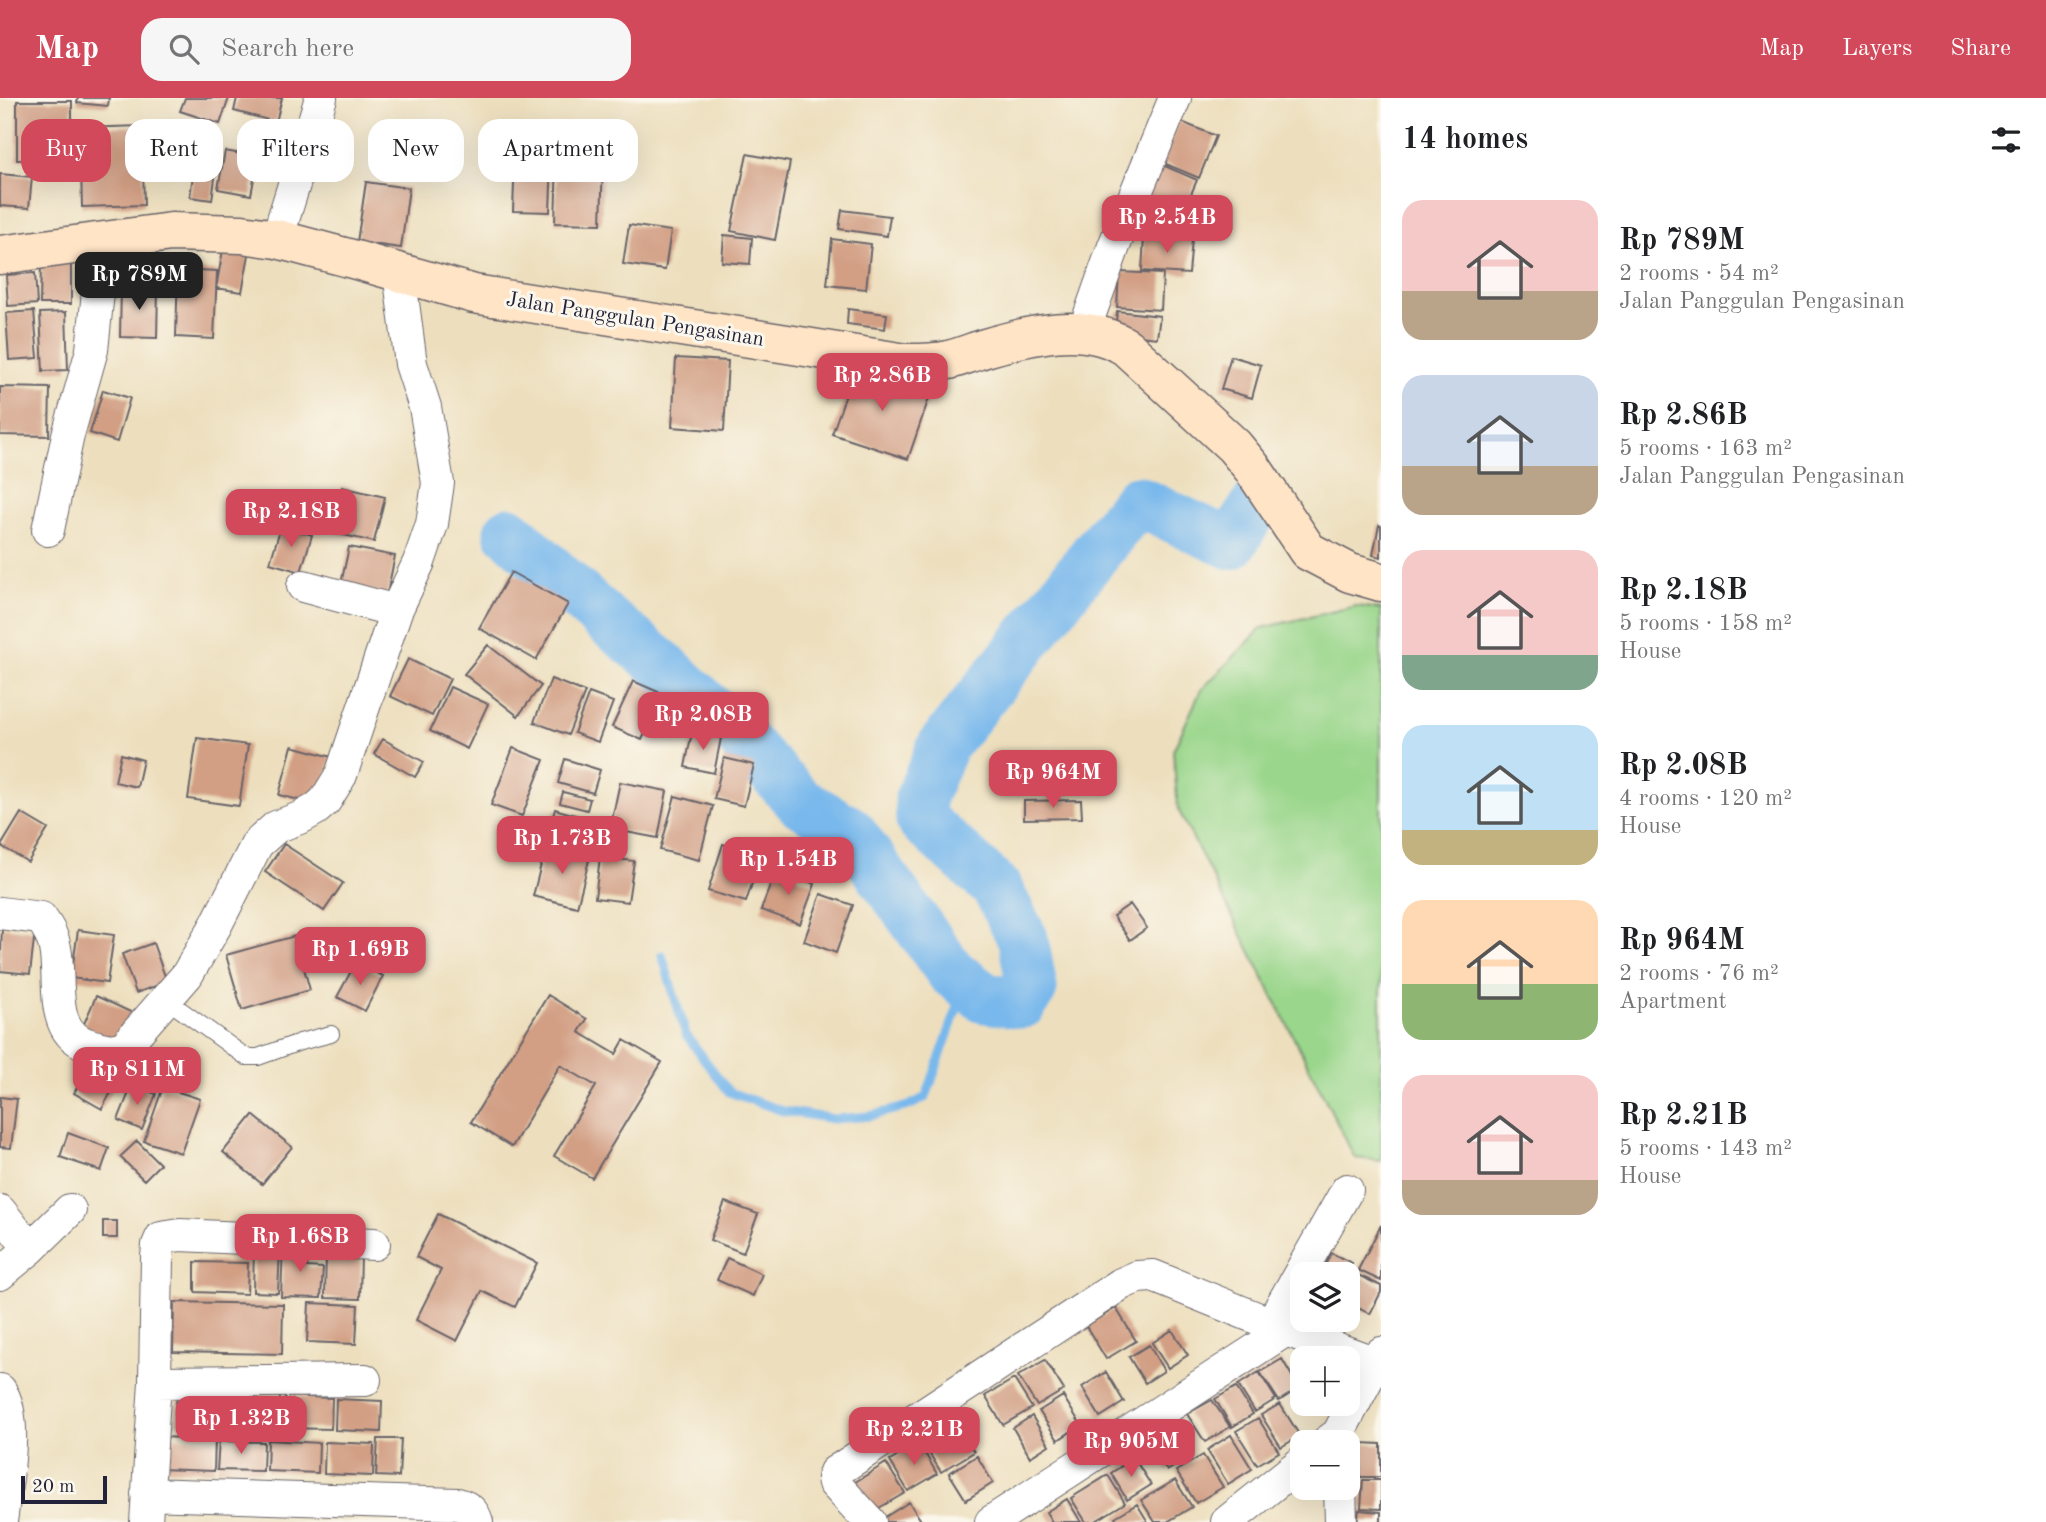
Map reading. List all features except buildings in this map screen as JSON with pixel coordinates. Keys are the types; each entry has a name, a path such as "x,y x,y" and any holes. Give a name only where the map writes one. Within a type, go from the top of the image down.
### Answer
{"street":[{"path":"277,239 321,98"},
{"path":"1084,331 1114,246 1175,98"},
{"name":"Jalan Panggulan Pengasinan","path":"0,255 171,232 242,234 277,239 474,294 906,363 950,360 1028,337 1084,331 1112,338 1126,347 1234,446 1308,551 1350,573 1381,582"},
{"path":"48,530 68,435 92,350 98,292 97,242"},
{"path":"0,913 41,918 50,931 55,949 61,1020 69,1033 82,1044 115,1051 125,1046 187,975 257,844 276,827 302,817 316,808 333,790 341,775 396,611 419,562 432,524 438,483 425,407 411,363 400,272"},
{"path":"303,586 396,611"},
{"path":"991,1522 1279,1327 1346,1190"},
{"path":"0,1274 70,1210"},
{"path":"0,1211 30,1249"},
{"path":"374,1244 180,1235 161,1238 157,1257 155,1382 147,1508 458,1504 467,1506 477,1522"},
{"path":"870,1522 834,1483 835,1472 1121,1283 1137,1277 1153,1276 1279,1327 1379,1360 1339,1430"},
{"path":"155,1382 365,1380"},
{"path":"0,1390 10,1413 11,1430 1,1522"},
{"path":"1227,1522 1290,1472"},
{"path":"1340,1500 1341,1522"}],"lane":[{"path":"167,1000 246,1057 258,1057 331,1034"}],"green space":[{"path":"1356,606 1381,609 1381,1161 1355,1158 1178,809 1173,751 1201,690 1262,628"}],"waterway":[{"path":"509,532 605,619 666,668 736,733 800,802 850,831 951,972 985,998 1022,1003 1032,988 1023,939 996,887 921,820 920,799 943,745 1137,501 1231,544 1260,499"},
{"path":"662,955 686,1035 729,1092 783,1111 834,1119 870,1116 909,1106 926,1097 959,1003 985,998"}]}
